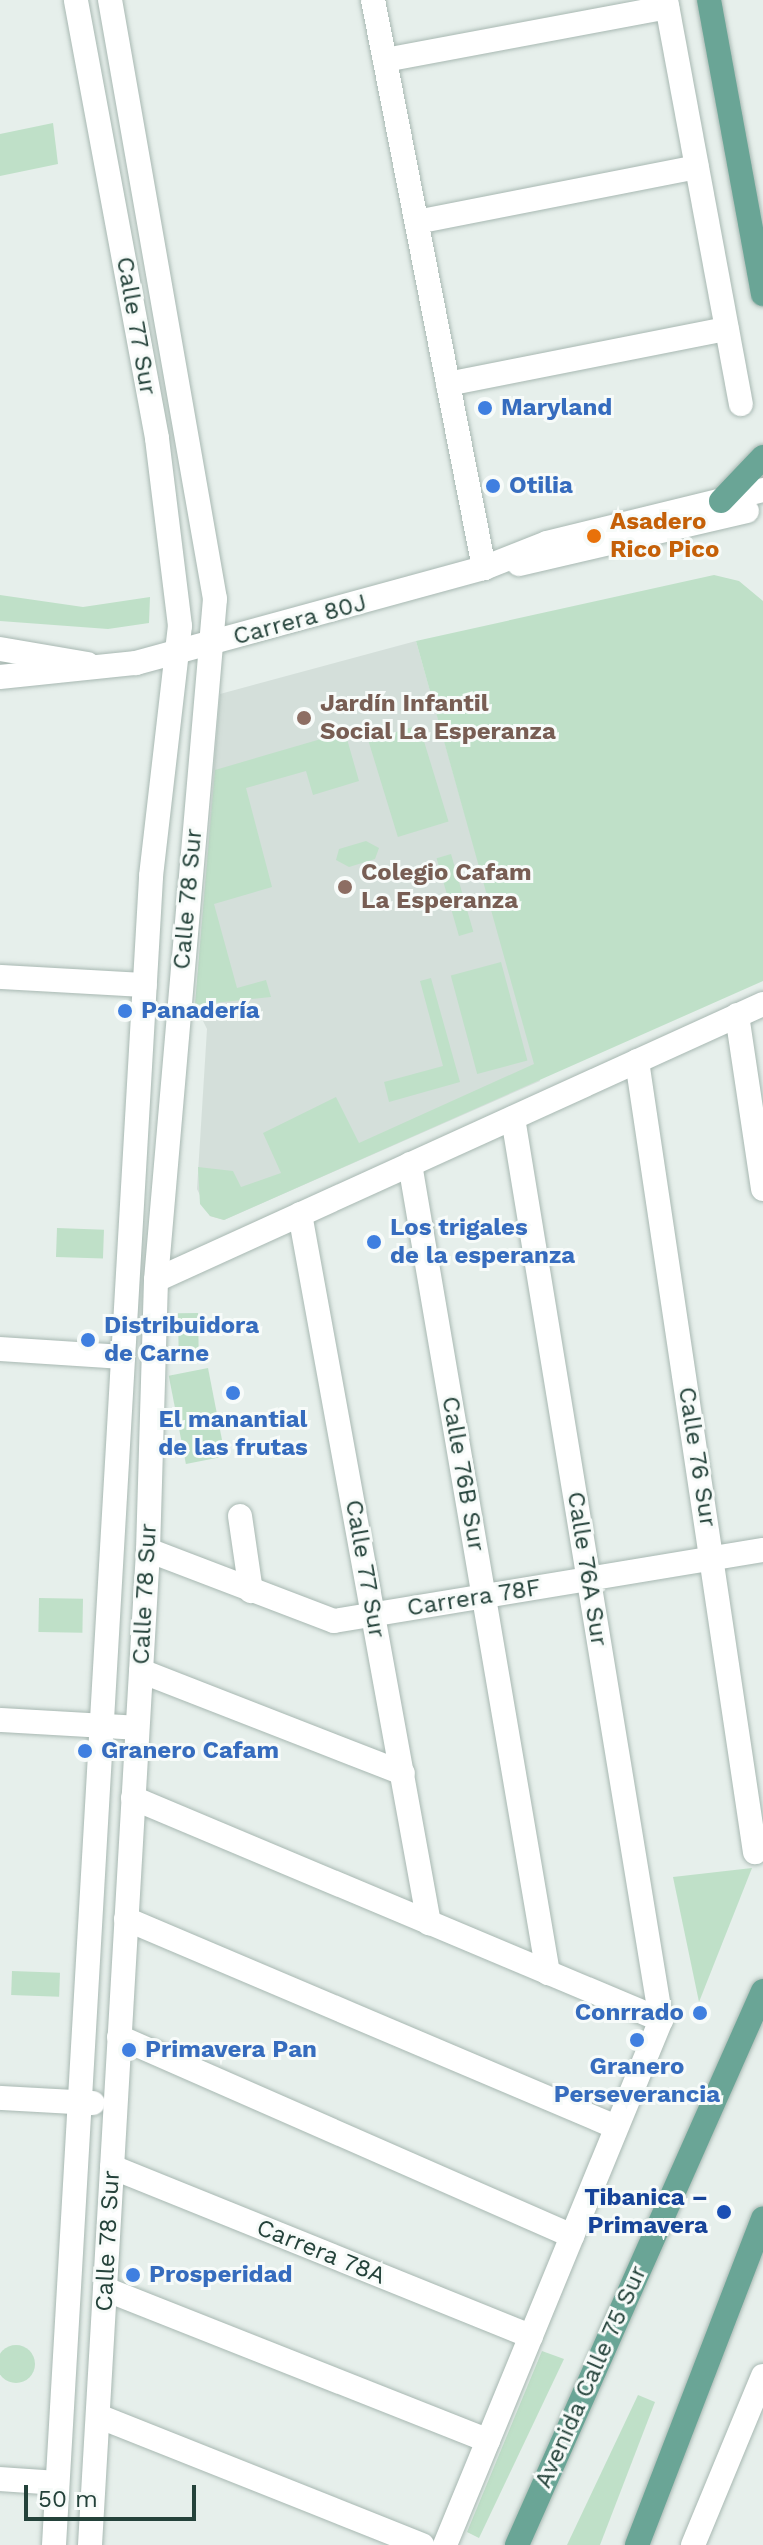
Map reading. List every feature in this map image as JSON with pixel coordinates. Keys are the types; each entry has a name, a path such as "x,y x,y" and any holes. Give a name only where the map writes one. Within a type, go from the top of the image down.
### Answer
{"main road":[{"path":"709,0 763,294"},
{"path":"721,501 763,457"},
{"name":"Avenida Calle 75 Sur","path":"517,2545 763,1991"},
{"path":"637,2545 763,2219"}],"street":[{"name":"Calle 77 Sur","path":"76,0 180,579 176,653"},
{"name":"Calle 77 Sur","path":"110,0 214,573 211,644"},
{"path":"373,0 484,568"},
{"path":"385,60 666,4 741,404"},
{"path":"417,222 697,167"},
{"path":"448,384 727,329"},
{"name":"Carrera 80J","path":"114,668 484,568 547,543 763,490"},
{"name":"Carrera 80J","path":"484,568 553,560 763,507"},
{"name":"Calle 78 Sur","path":"96,2543 98,2416 148,1550 156,1280 211,644"},
{"path":"0,649 114,668"},
{"name":"Calle 78 Sur","path":"54,2545 145,985 176,653"},
{"path":"0,677 114,668"},
{"path":"0,977 145,985"},
{"path":"156,1280 763,1004"},
{"path":"737,1015 763,1189"},
{"name":"Calle 76 Sur","path":"637,1061 755,1852"},
{"name":"Calle 76A Sur","path":"513,1118 661,2020"},
{"name":"Calle 76B Sur","path":"410,1164 548,1973"},
{"name":"Calle 77 Sur","path":"300,1214 429,1923"},
{"path":"0,1349 123,1357"},
{"path":"240,1516 251,1591"},
{"name":"Carrera 78F","path":"148,1550 323,1620 373,1615 763,1550"},
{"path":"141,1671 403,1773"},
{"path":"0,1720 137,1728"},
{"path":"133,1798 661,2020 445,2545"},
{"path":"126,1919 616,2127"},
{"path":"119,2037 572,2236"},
{"path":"0,2098 115,2104"},
{"name":"Carrera 78A","path":"112,2167 531,2336"},
{"path":"105,2289 488,2441"},
{"path":"693,2545 763,2376"},
{"path":"98,2416 422,2545"},
{"path":"0,2479 57,2483"}],"shaded area":[{"name":"Colegio Cafam La Esperanza","path":"416,641 540,1081 224,1220 210,1216 197,1189 207,1029 195,1005 220,694"}],"green space":[{"path":"53,123 58,164 0,176 0,134"},
{"path":"714,575 739,581 763,601 763,981 224,1220 210,1216 200,1204 198,1167 233,1171 241,1187 281,1173 263,1133 336,1097 359,1143 534,1064 416,641"},
{"path":"0,595 83,607 150,597 149,623 108,629 0,621"},
{"path":"419,725 449,822 398,837 368,740"},
{"path":"345,732 359,781 313,795 306,771 246,788 272,887 214,904 237,988 266,980 271,997 195,1005 215,770"},
{"path":"366,841 379,848 375,859 349,867 336,860 339,849"},
{"path":"451,854 473,932 459,936 437,858"},
{"path":"501,962 527,1061 477,1074 451,975"},
{"path":"431,978 460,1082 389,1102 384,1082 443,1066 420,981"},
{"path":"57,1228 104,1230 103,1259 56,1257"},
{"path":"178,1313 198,1313 199,1356 179,1356"},
{"path":"208,1368 225,1456 186,1464 169,1376"},
{"path":"39,1598 83,1599 82,1633 38,1632"},
{"path":"752,1868 699,2002 673,1877"},
{"path":"12,1971 60,1973 59,1997 11,1995"},
{"path":"16,2345 30,2350 35,2364 30,2378 16,2383 2,2378 -3,2364 2,2350"},
{"path":"542,2351 564,2359 479,2538 467,2532"},
{"path":"638,2395 655,2402 600,2545 567,2545"}],"place":[{"name":"Maryland","path":"485,408"},
{"name":"Otilia","path":"493,486"},
{"name":"Asadero Rico Pico","path":"594,536"},
{"name":"Jardín Infantil Social La Esperanza","path":"304,718"},
{"name":"Colegio Cafam La Esperanza","path":"345,887"},
{"name":"Panadería","path":"125,1011"},
{"name":"Los trigales de la esperanza","path":"374,1242"},
{"name":"Distribuidora de Carne","path":"88,1340"},
{"name":"El manantial de las frutas","path":"233,1393"},
{"name":"Granero Cafam","path":"85,1751"},
{"name":"Conrrado","path":"700,2013"},
{"name":"Granero Perseverancia","path":"637,2040"},
{"name":"Primavera Pan","path":"129,2050"},
{"name":"Tibanica – Primavera","path":"724,2212"},
{"name":"Prosperidad","path":"133,2275"}]}
